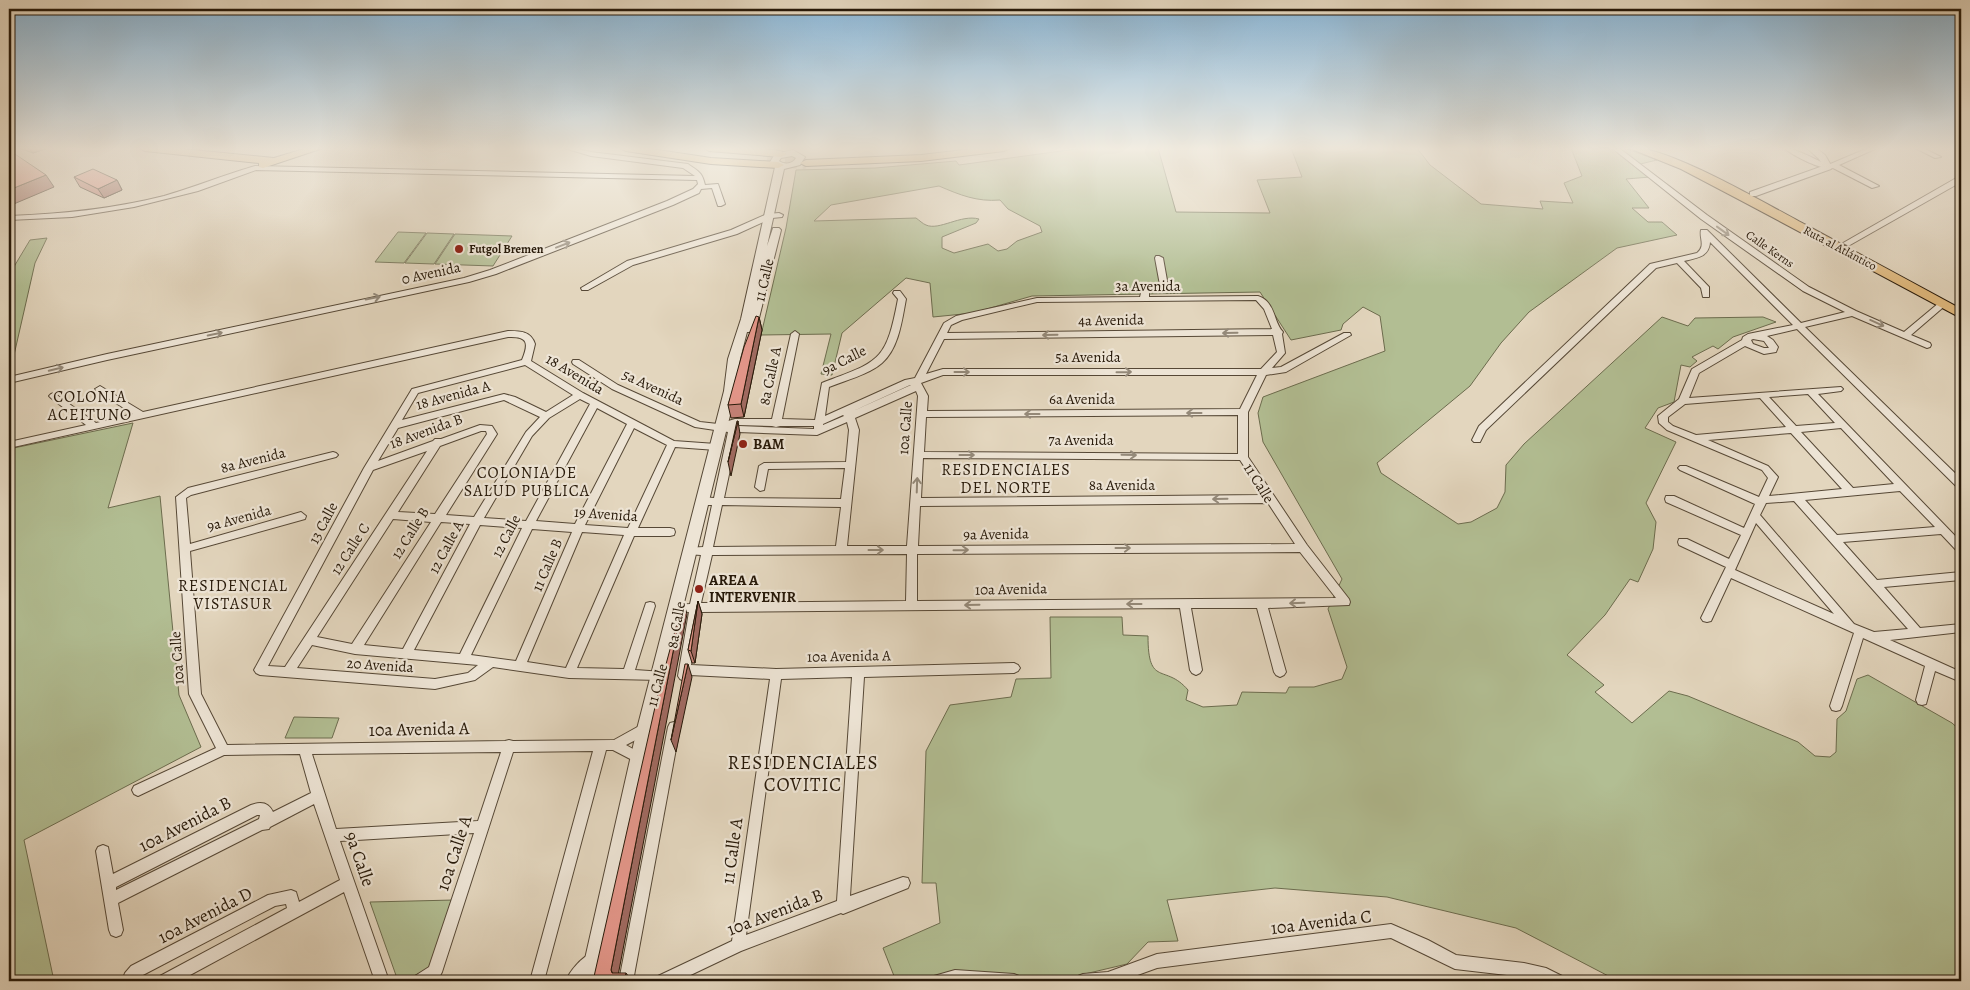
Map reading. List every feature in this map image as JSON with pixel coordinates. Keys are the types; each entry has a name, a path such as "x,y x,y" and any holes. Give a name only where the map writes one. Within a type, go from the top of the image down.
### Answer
{"main road":[{"name":"Ruta al Atlántico","path":"1736,194 1961,314"},
{"name":"Ruta al Atlántico","path":"1753,194 1847,242 1961,304"}],"street":[{"path":"9,218 73,216 177,194"},
{"name":"0 Avenida","path":"9,380 107,357 466,280 493,272 670,203 683,194"},
{"path":"718,194 721,204"},
{"name":"11 Calle","path":"589,981 638,758 677,608 702,501 716,447 730,426 730,391 737,377 758,308 780,194"},
{"name":"Calle Kerns","path":"1675,194 1806,289 1853,313 1927,345"},
{"path":"1847,242 1933,194"},
{"path":"585,288 630,263 734,232 774,216"},
{"path":"1477,440 1482,428 1653,266 1700,255 1705,251 1707,247 1704,217"},
{"path":"1704,232 1961,485"},
{"path":"1144,300 1145,291 1164,286 1159,258"},
{"path":"1679,260 1705,287 1706,295"},
{"name":"9a Calle","path":"818,427 825,385 872,365 882,357 895,332 900,313 902,299 897,293"},
{"name":"11 Calle","path":"1258,298 1263,302 1279,332 1281,353 1264,372 1243,412 1243,457 1268,498 1303,548 1345,602"},
{"name":"3a Avenida","path":"1037,300 1258,298"},
{"name":"10a Calle","path":"911,606 912,551 923,396 921,388 916,382 948,323 959,318 1037,300"},
{"path":"1905,336 1943,304"},
{"path":"1734,351 1746,342 1747,337 1853,313"},
{"name":"4a Avenida","path":"942,336 1279,332"},
{"path":"1707,618 1773,477 1765,468 1670,428 1662,419 1664,412 1679,406 1683,401 1695,371 1726,353 1772,350 1771,332"},
{"path":"9,445 508,334 520,333 527,336 531,342 531,349 526,362"},
{"name":"8a Calle A","path":"776,424 795,334"},
{"name":"5a Avenida","path":"576,362 615,387 698,425 818,427 908,382 916,382 928,374 943,372 1264,372 1283,370 1347,335"},
{"path":"1756,336 1766,339 1773,344"},
{"path":"1746,342 1754,348 1764,351"},
{"name":"18 Avenida","path":"415,392 422,388 526,362 580,395 672,444 716,447"},
{"path":"100,389 142,416"},
{"path":"1683,401 1838,390"},
{"name":"13 Calle","path":"260,670 369,468 415,392"},
{"path":"1811,392 1961,548"},
{"name":"12 Calle A","path":"406,655 478,520 529,434 546,416 580,395"},
{"path":"1762,395 1851,492"},
{"path":"54,396 94,426"},
{"name":"18 Avenida A","path":"393,426 504,397 512,398 546,416"},
{"name":"12 Calle","path":"463,660 530,524 596,403"},
{"name":"6a Avenida","path":"921,414 1243,412"},
{"path":"841,550 854,430 847,414"},
{"name":"11 Calle B","path":"520,666 579,527 632,423"},
{"name":"5a Avenida","path":"730,426 776,424 818,427"},
{"path":"1694,438 1843,425"},
{"name":"8a Calle","path":"681,690 695,608 720,501 730,426"},
{"name":"18 Avenida B","path":"369,468 438,441 480,428 489,428 492,434"},
{"name":"12 Calle B","path":"356,649 492,434"},
{"name":"12 Calle C","path":"288,673 438,441"},
{"path":"569,673 672,444"},
{"name":"7a Avenida","path":"918,455 1243,457"},
{"name":"8a Avenida","path":"181,497 188,492 333,456"},
{"path":"760,487 764,466 849,465"},
{"path":"1683,468 1761,501 1903,487"},
{"name":"10a Calle","path":"181,497 194,694 223,750"},
{"path":"1797,497 1917,632"},
{"name":"8a Avenida","path":"916,502 1268,498"},
{"path":"1670,499 1746,533"},
{"path":"702,501 846,503"},
{"name":"19 Avenida","path":"391,515 631,532 670,532"},
{"path":"1755,515 1856,630"},
{"name":"9a Avenida","path":"184,549 301,516"},
{"path":"1834,539 1944,530"},
{"path":"1683,542 1730,569 1856,630 1961,677"},
{"name":"9a Avenida","path":"690,550 912,551 1047,548 1303,548"},
{"path":"1874,584 1961,576"},
{"name":"10a Avenida","path":"677,608 1345,602"},
{"path":"1185,604 1196,670"},
{"path":"1261,604 1280,672"},
{"path":"628,675 650,606"},
{"path":"1872,637 1961,628"},
{"path":"1836,706 1856,630"},
{"name":"20 Avenida","path":"309,640 356,649 491,662 569,673 660,675"},
{"name":"20 Avenida","path":"260,670 434,684 471,677 491,662"},
{"path":"1922,700 1931,664"},
{"name":"10a Avenida A","path":"685,670 776,674 1014,668"},
{"path":"843,907 858,672"},
{"name":"11 Calle A","path":"738,945 776,674"},
{"path":"626,981 678,709"},
{"name":"10a Avenida A","path":"223,750 615,745 645,729"},
{"name":"10a Calle A","path":"420,981 435,972 509,745"},
{"path":"537,981 601,745"},
{"name":"10a Avenida A","path":"615,745 638,758"},
{"name":"9a Calle","path":"304,748 318,796 349,882 381,981"},
{"path":"138,790 223,750"},
{"path":"112,899 264,825 318,796"},
{"name":"10a Avenida B","path":"109,883 256,809 264,809 267,813 264,825"},
{"path":"332,835 482,827"},
{"path":"103,851 116,930"},
{"path":"165,981 349,882"},
{"name":"10a Avenida B","path":"663,981 738,945 903,883"},
{"name":"10a Avenida D","path":"129,981 136,971 273,900 291,897 295,911"},
{"name":"10a Avenida C","path":"1083,981 1108,979 1157,961 1391,932 1424,945 1455,962 1524,970 1557,981"},
{"path":"574,981 595,954"},
{"path":"939,981 955,977 1014,981"}],"green space":[{"path":"792,194 892,194 831,205 814,221 916,218 925,224 937,226 965,219 979,219 976,223 942,237 942,248 954,253 988,244 998,251 1007,249 1017,241 1042,232 1040,226 1008,209 1000,200 976,199 959,194 1171,194 1176,212 1270,213 1263,194 1468,194 1481,204 1543,209 1540,201 1573,203 1569,194 1638,194 1649,208 1632,208 1648,222 1662,222 1677,235 1617,248 1529,312 1501,343 1470,386 1377,463 1381,473 1458,524 1471,522 1497,508 1505,492 1506,465 1524,444 1662,317 1688,326 1695,318 1763,317 1776,322 1733,337 1718,349 1713,346 1692,357 1697,361 1690,367 1681,365 1674,402 1658,408 1645,428 1676,442 1646,503 1656,522 1653,549 1638,582 1630,579 1605,615 1567,655 1604,685 1595,692 1632,723 1669,691 1688,696 1798,742 1815,756 1830,757 1836,752 1837,719 1846,711 1857,679 1868,675 1952,723 1961,731 1961,981 1618,981 1516,928 1387,897 1275,888 1167,900 1178,941 1148,942 1127,964 1055,981 935,979 929,981 896,981 883,948 940,923 936,883 922,883 926,751 950,705 1011,697 1016,679 1051,678 1050,617 1122,617 1123,635 1148,636 1151,663 1155,669 1180,682 1188,690 1186,700 1203,707 1237,705 1242,692 1286,693 1289,687 1314,687 1342,679 1347,667 1328,609 1342,579 1263,442 1258,413 1263,397 1385,351 1380,316 1363,307 1343,324 1341,330 1291,340 1260,292 1032,296 973,313 933,317 930,283 906,278 842,333 832,375 821,374 831,334 761,335 786,228"},
{"path":"398,232 426,233 404,263 375,262"},
{"path":"427,233 454,234 434,264 405,263"},
{"path":"455,234 512,236 493,266 435,264"},
{"path":"47,238 35,263 9,377 9,275 30,240"},
{"path":"133,423 108,508 160,496 179,695 201,747 24,840 54,981 9,981 9,449"},
{"path":"294,717 339,718 332,738 285,738"},
{"path":"454,900 432,966 405,981 398,981 370,902"}],"building":[{"path":"756,316 759,317 741,404 728,405 744,347"},
{"path":"737,421 738,421 728,462"},
{"path":"683,601 611,970 612,973 626,973 624,981 593,981 658,694"},
{"path":"698,601 691,651 688,650"},
{"path":"685,664 688,664 671,740"}],"place":[{"name":"Futgol Bremen","path":"459,249"},
{"name":"BAM","path":"743,444"},
{"name":"AREA A INTERVENIR","path":"699,589"}],"district":[{"name":"COLONIA ACEITUNO","path":"90,406"},
{"name":"RESIDENCIALES DEL NORTE","path":"1006,479"},
{"name":"COLONIA DE SALUD PUBLICA","path":"527,482"},
{"name":"RESIDENCIAL VISTASUR","path":"233,595"},
{"name":"RESIDENCIALES COVITIC","path":"803,774"}]}
